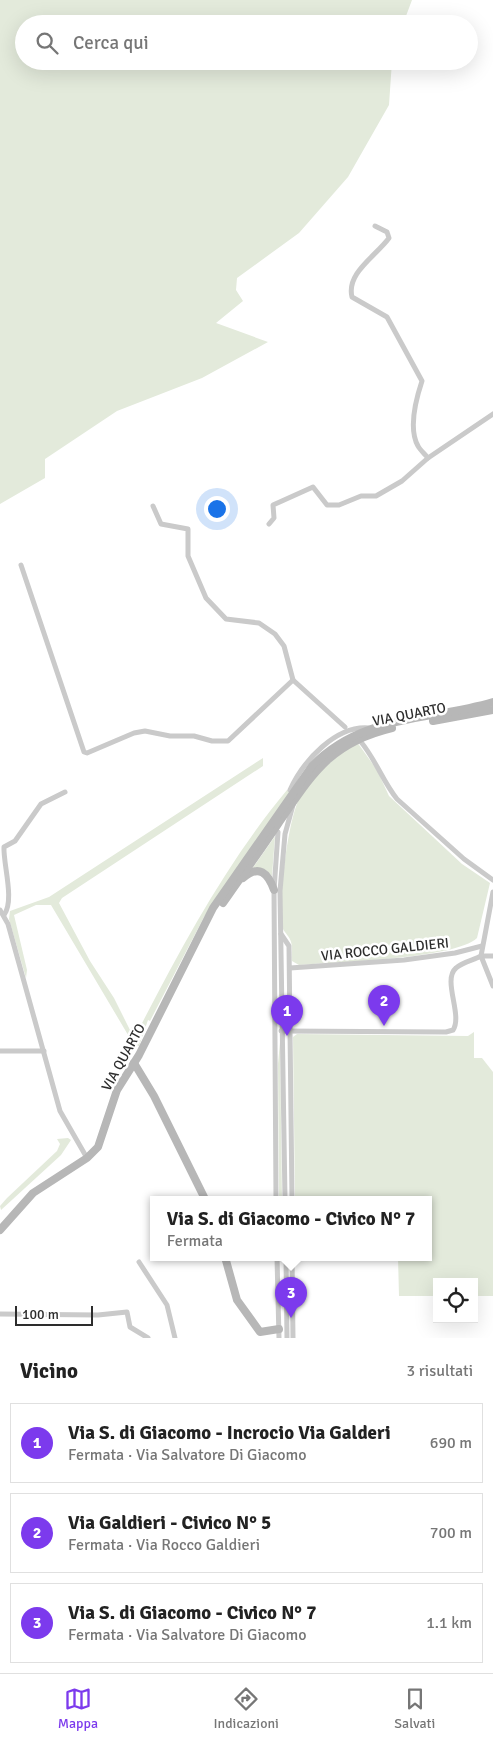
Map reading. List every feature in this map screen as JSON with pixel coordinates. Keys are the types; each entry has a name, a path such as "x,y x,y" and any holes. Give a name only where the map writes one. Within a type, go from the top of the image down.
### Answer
{"street":[{"path":"375,226 387,232 389,238 354,277 350,288 352,297 387,317 417,370 422,381 415,401 414,426 417,445 428,458"},
{"path":"269,524 274,518 273,505 313,487 327,505 339,505 361,496 376,496 402,481 428,458 493,414"},
{"path":"154,506 161,524 188,528 188,556 206,598 226,619 259,623 276,634 284,646 293,680 345,727"},
{"path":"21,565 84,752 87,753 134,733 145,732 170,736 194,736 212,741 228,740 293,680"},
{"name":"VIA QUARTO","path":"0,1230 33,1194 53,1178 87,1158 100,1143 114,1097 134,1064 209,920 213,908 308,771 333,747 369,728 493,702"},
{"name":"VIA QUARTO","path":"209,920 321,765 337,751 362,737 394,727 493,710"},
{"path":"290,790 302,770 330,742 348,731 360,727 369,728"},
{"path":"361,742 379,768 388,788 397,799 464,859 493,880"},
{"path":"4,915 7,911 8,894 4,847 14,841 41,804 65,792"},
{"path":"286,1196 281,934 282,863 285,834 294,802"},
{"path":"276,1196 274,890 278,832"},
{"path":"239,880 250,872 262,872 269,877 274,890"},
{"path":"493,892 481,956 493,986"},
{"path":"0,910 4,915 60,1111 87,1158"},
{"path":"281,934 289,946 290,968 292,1196"},
{"name":"VIA ROCCO GALDIERI","path":"290,968 404,960 455,953 482,946"},
{"path":"481,956 493,956"},
{"name":"VIA ROCCO GALDIERI","path":"276,1031 451,1031 456,1025 453,972 460,965 481,956"},
{"path":"0,1051 44,1051"},
{"path":"134,1064 154,1096 204,1196"},
{"path":"226,1261 237,1300 260,1335 279,1329"},
{"path":"276,1261 279,1338"},
{"path":"286,1261 287,1338"},
{"path":"292,1261 293,1338"},
{"path":"139,1262 167,1305 175,1338"},
{"path":"0,1314 98,1315 127,1312 130,1327 148,1338"}],"green space":[{"path":"0,0 412,0 406,15 15,15 15,70 391,70 389,105 348,177 299,233 237,278 236,290 243,301 216,323 268,342 202,378 117,411 45,459 45,478 0,504"},
{"path":"357,742 377,770 389,796 462,864 490,883 477,938 464,945 445,951 420,955 299,965 292,961 292,944 283,929 281,901 291,823 300,797 312,781 333,760"},
{"path":"263,758 263,766 62,898 59,903 90,961 114,998 130,1030 134,1024 140,1027 207,904 225,875 265,817 287,790 291,791 204,917 150,1021 148,1020 139,1046 134,1045 51,905 36,905 14,915 27,970 26,978 9,919 10,911 49,897"},
{"path":"275,836 272,876 267,871 252,869"},
{"path":"474,1032 474,1058 482,1058 493,1072 493,1296 478,1296 478,1278 433,1278 433,1296 399,1296 398,1261 432,1261 432,1196 295,1196 293,1037 297,1034 468,1036"},
{"path":"280,1042 282,1196 279,1196 278,1064"},
{"path":"68,1138 71,1140 61,1155 1,1210 0,1206 7,1198 57,1151 60,1144 57,1139"}],"place":[{"name":"Via Galdieri - Civico N° 5","path":"384,1026"},
{"name":"Via S. di Giacomo - Incrocio Via Galderi","path":"287,1036"},
{"name":"Via S. di Giacomo - Civico N° 7","path":"291,1318"}]}
